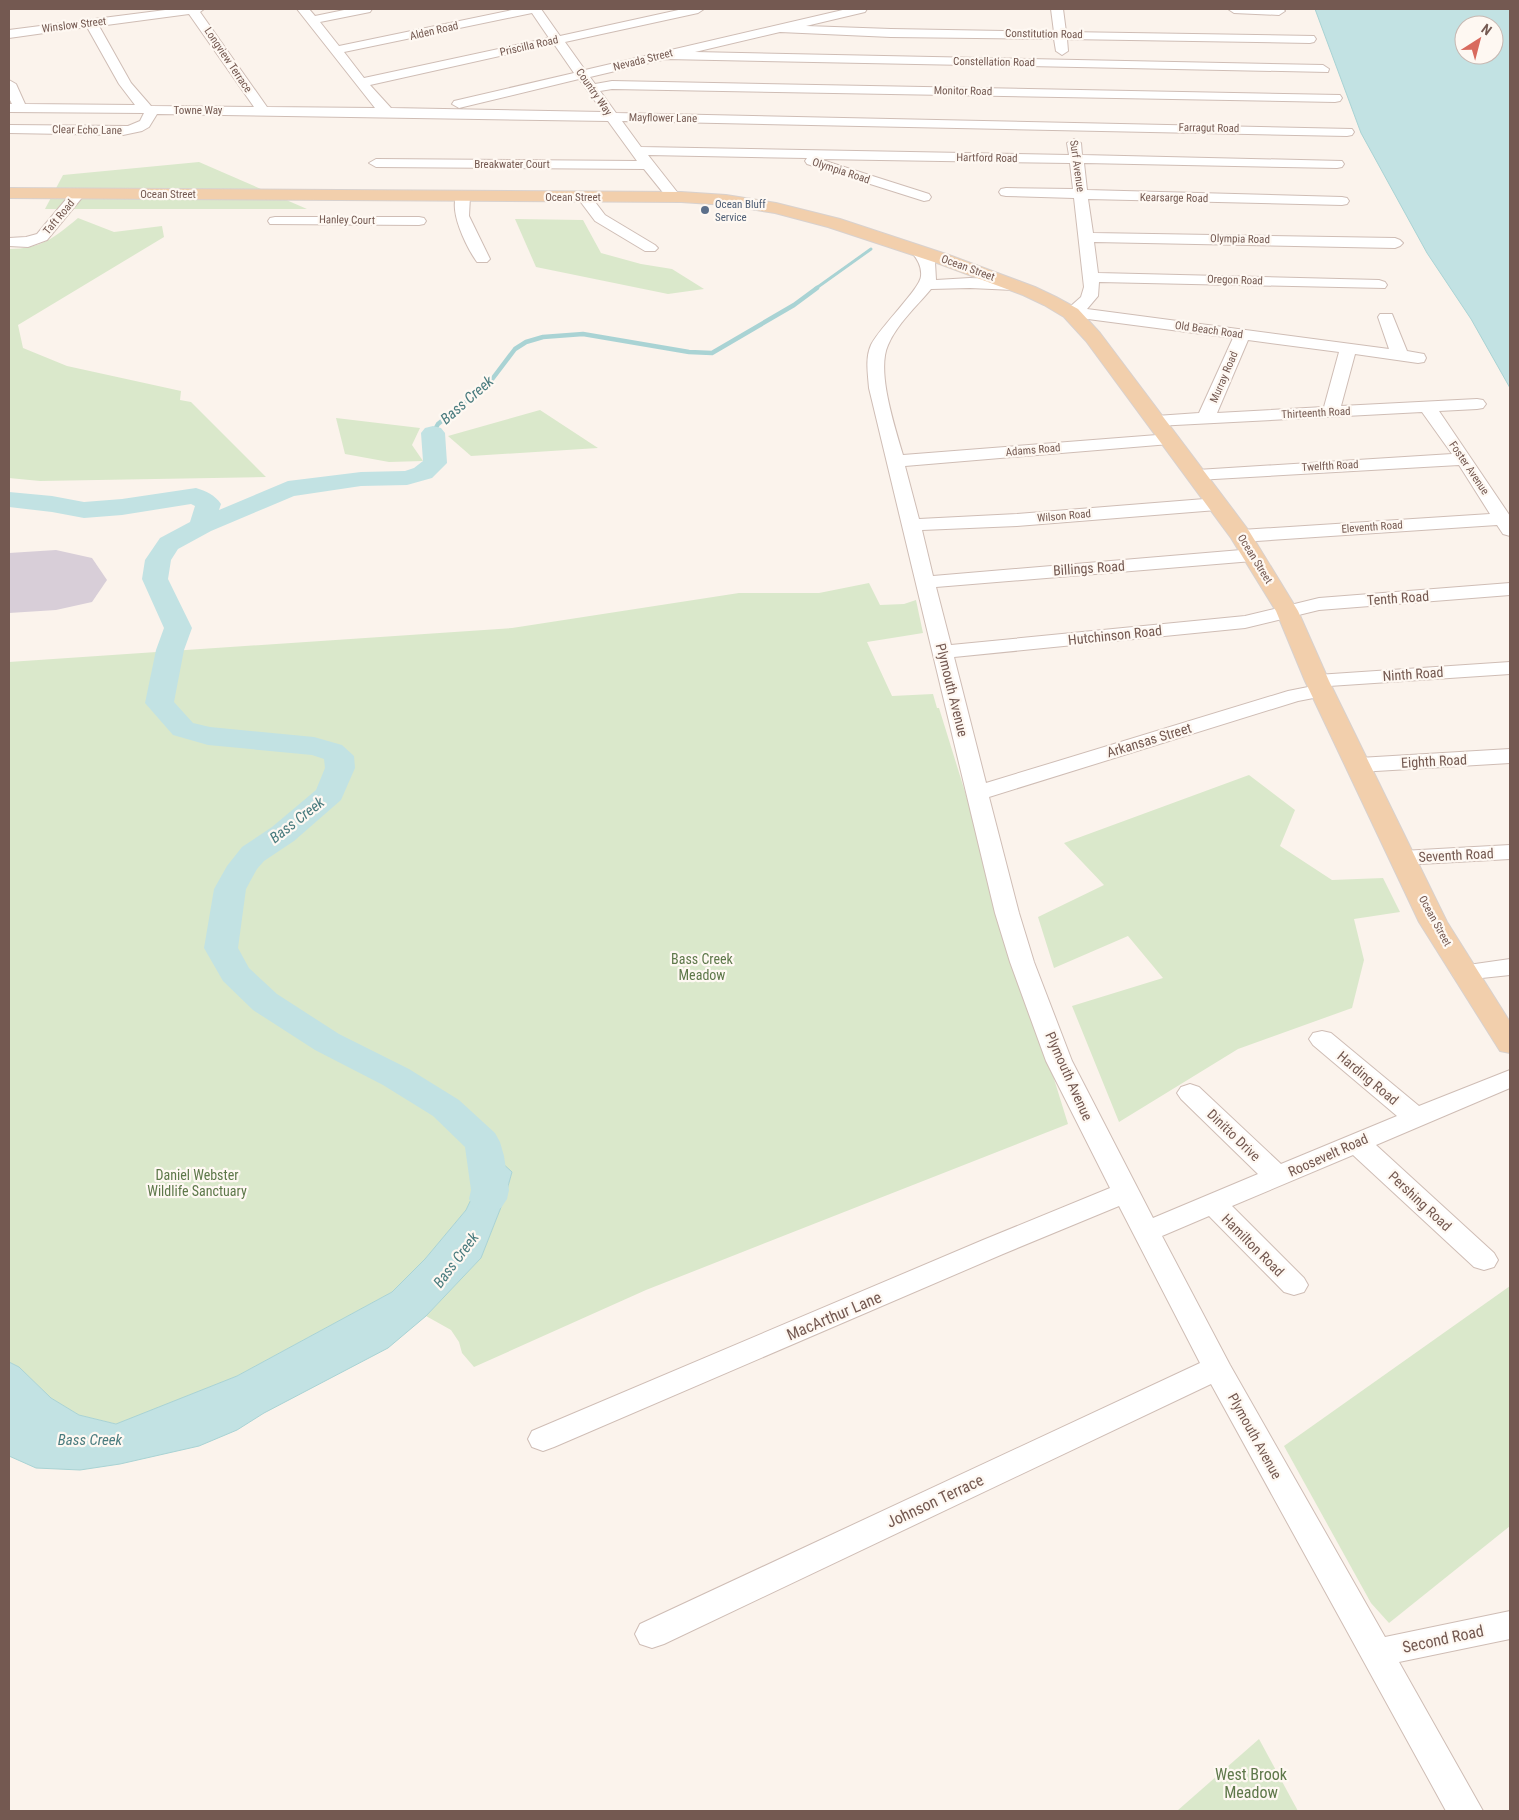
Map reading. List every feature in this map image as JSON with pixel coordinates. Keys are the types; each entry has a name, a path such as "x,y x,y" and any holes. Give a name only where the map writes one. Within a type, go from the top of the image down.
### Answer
{"main road":[{"name":"Ocean Street","path":"9,193 584,197 735,201 776,208 834,223 920,251 1014,285 1050,301 1071,313 1093,337 1247,546 1287,612 1319,686 1359,765 1433,922 1510,1044"}],"street":[{"name":"Winslow Street","path":"9,34 194,9"},
{"name":"Longview Terrace","path":"194,9 263,110"},
{"path":"303,9 361,83 387,112"},
{"path":"312,20 366,9"},
{"name":"Country Way","path":"533,9 583,75 636,151 674,198"},
{"name":"Alden Road","path":"337,50 533,9"},
{"name":"Priscilla Road","path":"361,83 698,9"},
{"name":"Nevada Street","path":"426,112 861,9"},
{"name":"Surf Avenue","path":"1057,9 1082,196 1091,296 1071,313"},
{"path":"1234,9 1279,11"},
{"path":"91,23 127,87 146,109"},
{"name":"Constitution Road","path":"778,28 891,32 1310,39"},
{"name":"Constellation Road","path":"664,55 1323,69"},
{"path":"9,84 14,108"},
{"name":"Monitor Road","path":"592,88 612,85 1335,98"},
{"name":"Towne Way","path":"14,108 387,112"},
{"name":"Clear Echo Lane","path":"9,129 132,130 145,125 150,118 151,112 146,109"},
{"name":"Mayflower Lane","path":"387,112 1072,126"},
{"name":"Farragut Road","path":"1072,126 1347,132"},
{"name":"Hartford Road","path":"636,151 1337,164"},
{"name":"Olympia Road","path":"786,153 924,197"},
{"name":"Breakwater Court","path":"376,163 648,165"},
{"name":"Kearsarge Road","path":"1006,192 1082,196 1342,201"},
{"name":"Taft Road","path":"9,242 28,242 44,236 78,194"},
{"name":"Hanley Court","path":"275,221 418,223 422,196"},
{"path":"463,196 462,216 468,234 482,259"},
{"path":"584,197 600,218 650,248"},
{"name":"Olympia Road","path":"1086,236 1395,243"},
{"path":"920,251 927,262 929,277 926,285 970,283 1014,285"},
{"name":"Oregon Road","path":"1090,277 1379,285"},
{"name":"Plymouth Avenue","path":"926,285 887,332 876,355 877,388 1007,913 1022,962 1059,1061 1145,1232 1217,1368 1465,1811"},
{"name":"Old Beach Road","path":"1071,313 1111,316 1418,358"},
{"path":"1386,317 1400,356"},
{"name":"Murray Road","path":"1206,418 1242,335"},
{"path":"1331,412 1348,349"},
{"name":"Thirteenth Road","path":"1163,430 1206,418 1477,404"},
{"name":"Foster Avenue","path":"1427,407 1507,524"},
{"name":"Adams Road","path":"895,461 1163,430"},
{"name":"Twelfth Road","path":"1196,476 1464,459"},
{"name":"Wilson Road","path":"911,524 1017,520 1217,504"},
{"name":"Eleventh Road","path":"1247,546 1507,524"},
{"name":"Billings Road","path":"926,582 1247,546"},
{"name":"Tenth Road","path":"1287,612 1319,604 1510,589"},
{"name":"Hutchinson Road","path":"943,652 1245,622 1287,612"},
{"name":"Ninth Road","path":"1319,686 1510,668"},
{"name":"Arkansas Street","path":"978,793 1319,686"},
{"name":"Eighth Road","path":"1359,765 1510,756"},
{"name":"Seventh Road","path":"1402,858 1510,852"},
{"path":"1463,972 1510,966"},
{"name":"Harding Road","path":"1322,1039 1415,1116"},
{"name":"Roosevelt Road","path":"1145,1232 1278,1177 1415,1116 1510,1078"},
{"name":"Dinitto Drive","path":"1190,1094 1278,1177"},
{"name":"Pershing Road","path":"1356,1142 1484,1260"},
{"name":"MacArthur Lane","path":"543,1439 993,1247 1125,1193"},
{"name":"Hamilton Road","path":"1213,1204 1294,1285"},
{"name":"Johnson Terrace","path":"652,1634 1217,1368"},
{"name":"Second Road","path":"1376,1653 1510,1625"}],"green space":[{"path":"199,162 307,209 45,209 63,175"},
{"path":"78,218 114,232 162,226 164,237 18,325 23,348 67,366 181,391 180,400 191,402 266,477 40,481 9,478 9,249 30,247 46,241"},
{"path":"515,219 583,220 601,253 641,264 672,269 704,289 668,294 536,267"},
{"path":"540,410 598,448 471,456 448,436"},
{"path":"336,418 420,428 412,445 423,461 389,462 345,454"},
{"name":"Bass Creek Meadow","path":"869,583 880,605 904,604 916,600 923,633 867,642 892,696 933,694 937,708 939,708 1068,1124 646,1290 474,1367 462,1353 459,1342 451,1330 426,1316 481,1258 505,1197 512,1172 476,1159 476,1189 466,1210 425,1259 392,1292 237,1376 117,1424 79,1415 51,1398 19,1367 9,1362 9,662 512,628 739,593 819,593"},
{"path":"1249,775 1295,810 1280,846 1332,880 1383,878 1400,912 1354,919 1364,960 1352,1008 1238,1049 1119,1122 1072,1006 1163,978 1128,936 1054,968 1038,917 1104,885 1064,843"},
{"path":"1510,1286 1510,1526 1389,1623 1371,1603 1284,1446"},
{"name":"West Brook Meadow","path":"1259,1739 1298,1811 1177,1811"}],"water":[{"path":"1315,9 1510,9 1510,388 1471,319 1427,253 1361,133"},
{"path":"486,1156 499,1160 512,1172 505,1197 481,1258 426,1316 388,1348 264,1413 237,1430 199,1446 120,1464 80,1470 36,1468 9,1456 9,1362 19,1367 51,1398 79,1415 116,1424 237,1376 392,1292 425,1259 466,1210 476,1189 476,1158"}],"waterway":[{"name":"Bass Creek","path":"815,289 871,249"},
{"name":"Bass Creek","path":"433,433 438,424 490,382 515,349 526,342 543,337 583,334 689,352 712,353 794,305 817,288"},
{"name":"Bass Creek","path":"202,526 271,498 288,489 361,479 407,478 423,473 435,463 433,433"},
{"path":"9,500 52,504 84,510 122,507 196,496 208,504 202,526"},
{"name":"Bass Creek","path":"202,526 169,544 158,560 155,579 178,628 170,650 159,703 183,729 208,736 314,746 332,751 339,756 340,768 330,794 283,834 253,854 243,866 230,889 221,948 235,974 265,1002 327,1042 396,1077 446,1108 482,1142 486,1156 490,1190 488,1199"}],"runway":[{"path":"9,583 56,580"}],"place":[{"name":"Ocean Bluff Service","path":"705,210"}],"park label":[{"name":"Daniel Webster Wildlife Sanctuary","path":"197,1184"}]}
